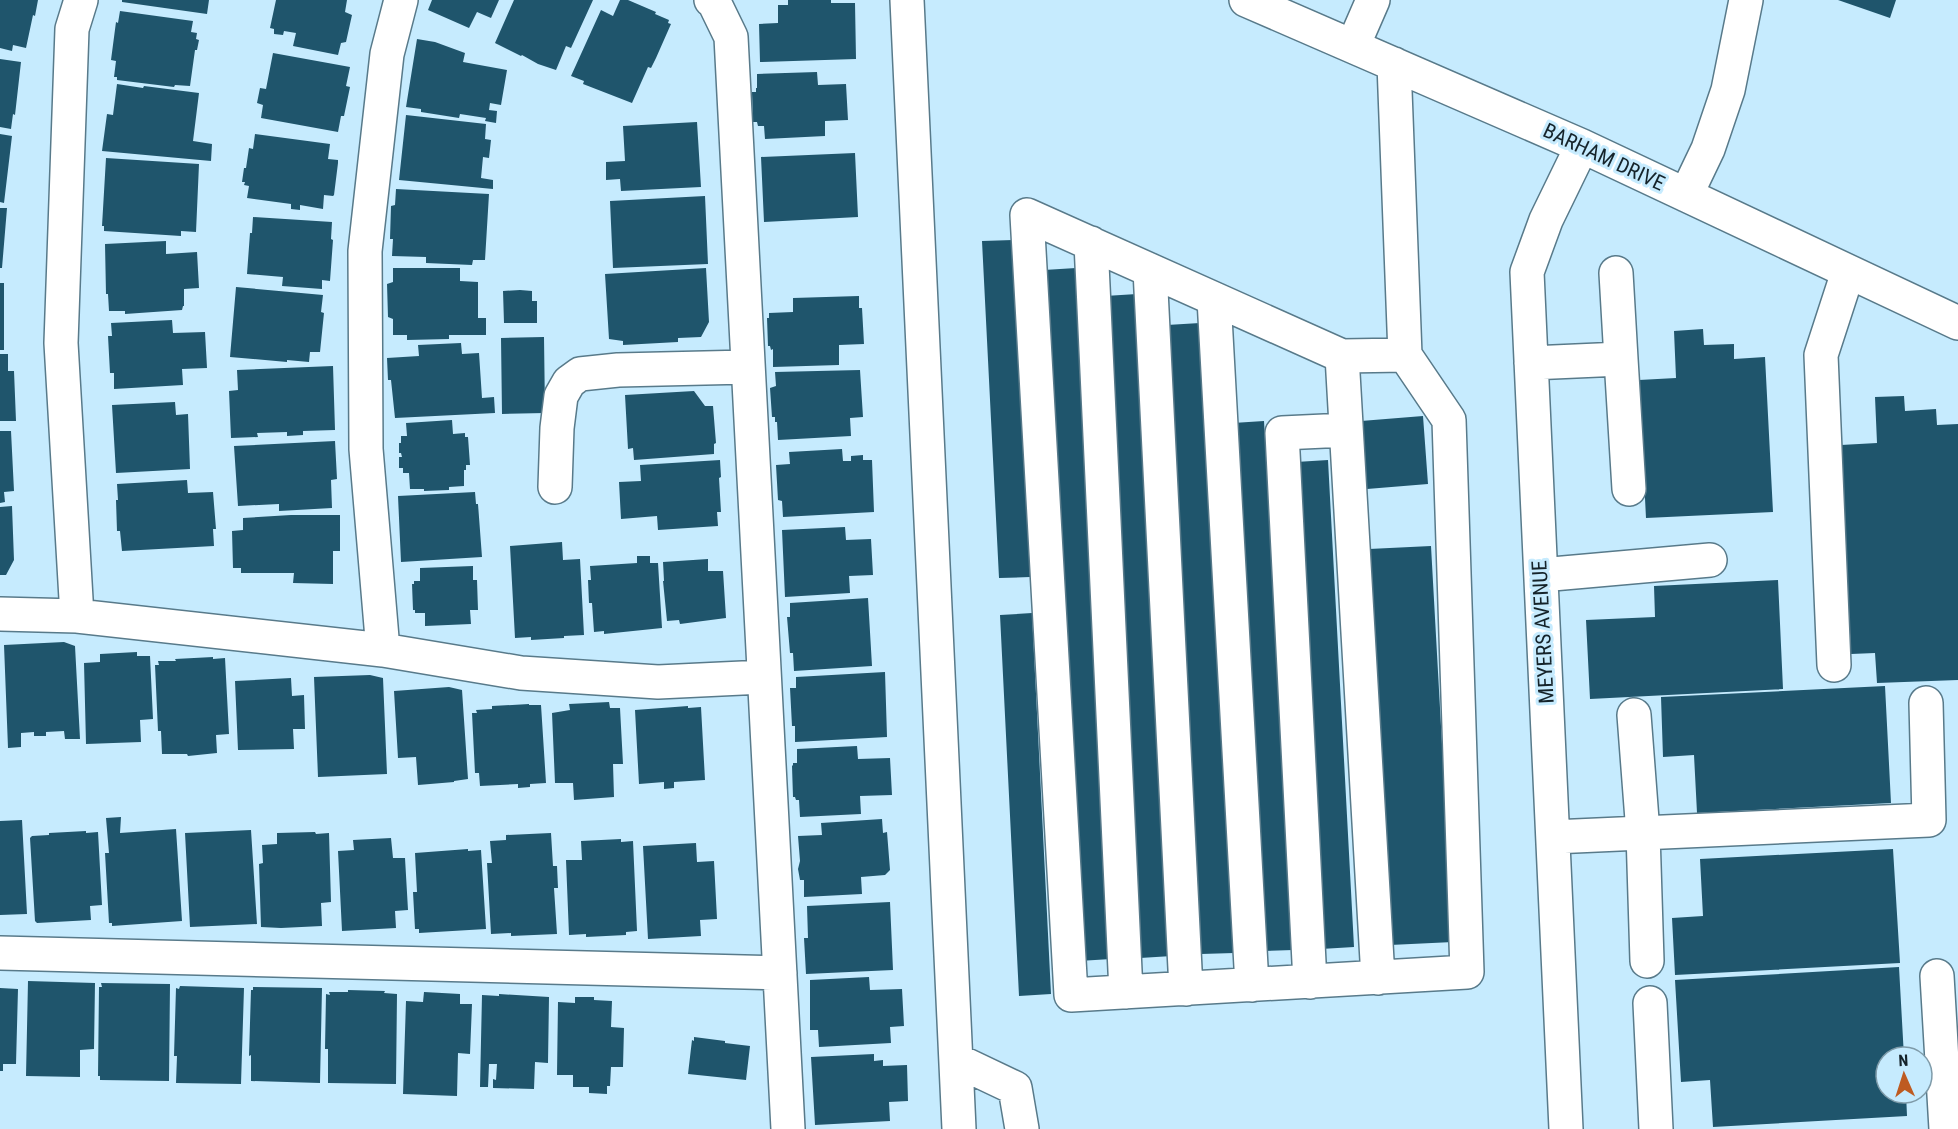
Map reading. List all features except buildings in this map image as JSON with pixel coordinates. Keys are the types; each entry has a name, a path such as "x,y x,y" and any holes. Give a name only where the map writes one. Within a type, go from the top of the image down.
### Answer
{"street":[{"path":"77,616 61,343 72,29 81,0"},
{"path":"383,650 366,449 365,251 387,54 401,0"},
{"path":"711,0 731,37 788,1129"},
{"path":"907,0 959,1129"},
{"name":"BARHAM DRIVE","path":"1246,0 1582,146 1958,323"},
{"path":"1353,46 1373,0"},
{"path":"1686,195 1708,149 1728,90 1746,0"},
{"path":"1395,64 1405,356 1449,420 1467,972 1071,995 1027,215 1342,356 1405,356"},
{"name":"MEYERS AVENUE","path":"1566,1129 1527,272 1546,220 1582,146"},
{"path":"1090,243 1126,992"},
{"path":"1150,270 1186,989"},
{"path":"1834,665 1821,355 1848,272"},
{"path":"1616,273 1629,489"},
{"path":"1214,299 1252,985"},
{"path":"1342,356 1378,978"},
{"path":"1531,363 1621,359"},
{"path":"555,487 557,428 561,396 569,382 580,374 618,370 748,367"},
{"path":"1310,982 1281,433 1346,430"},
{"path":"1541,575 1710,560"},
{"path":"0,614 77,616 383,650 521,673 658,682 764,676"},
{"path":"1553,837 1929,820 1926,703"},
{"path":"1634,715 1643,833 1647,961"},
{"path":"0,953 780,973"},
{"path":"1937,976 1946,1129"},
{"path":"1650,1003 1656,1129"},
{"path":"956,1060 1016,1088 1022,1129"}]}
